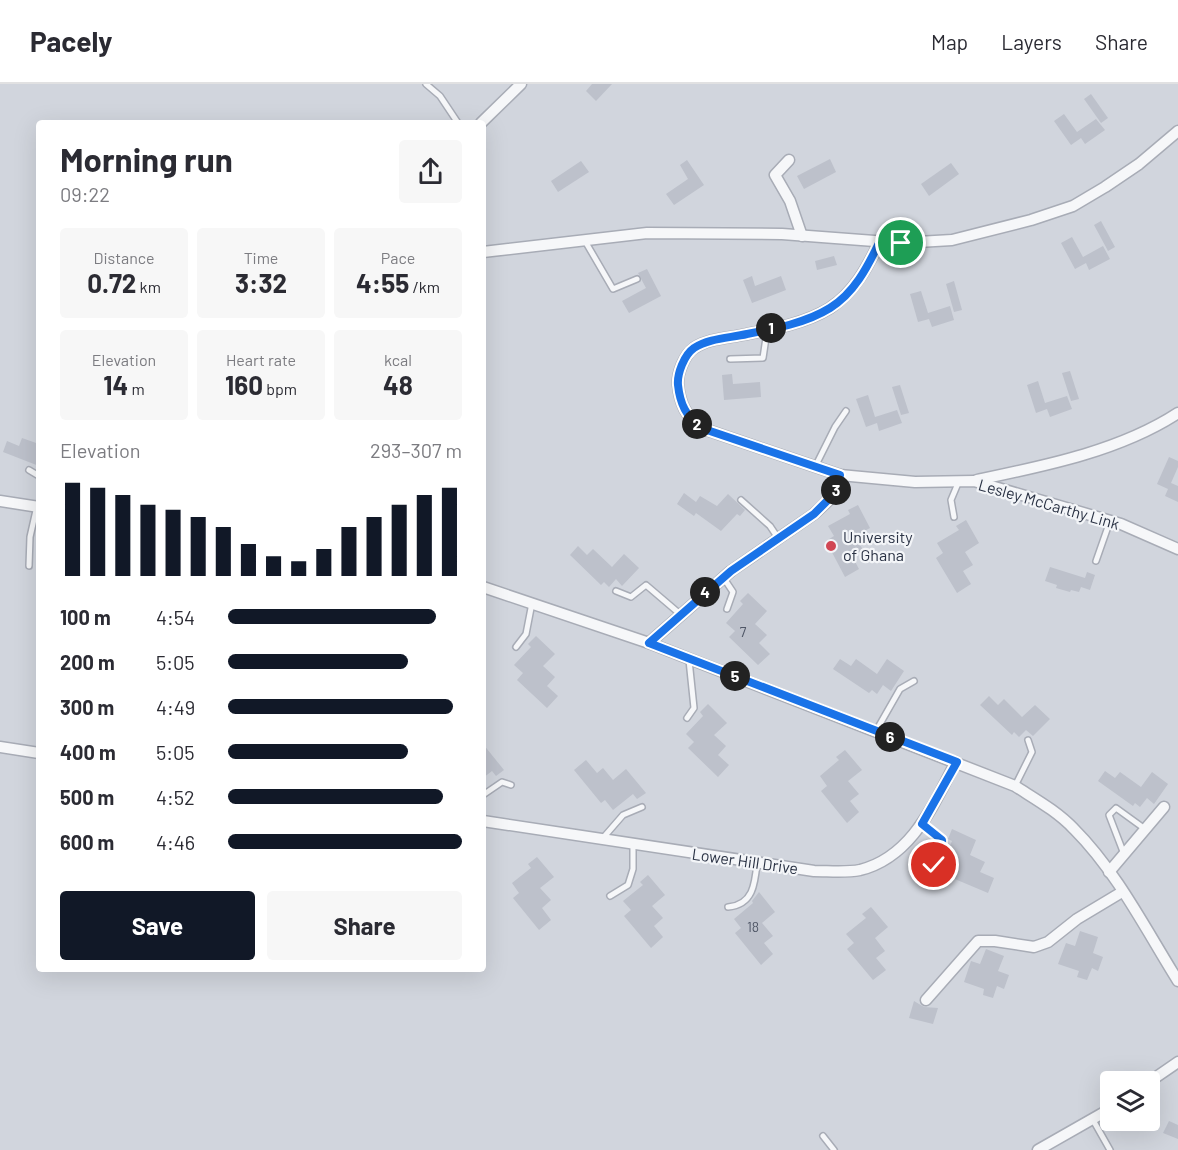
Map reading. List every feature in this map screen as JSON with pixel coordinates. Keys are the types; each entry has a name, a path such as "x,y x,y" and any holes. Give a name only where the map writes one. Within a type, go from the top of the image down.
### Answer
{"street":[{"path":"484,120 521,84"},
{"path":"486,252 647,233 802,236 879,243 952,240 1030,220 1073,206 1139,164 1178,131"},
{"path":"789,160 775,175 790,201 802,236"},
{"name":"Lesley McCarthy Link","path":"879,243 857,282 844,298 809,319 715,339 693,349 683,363 678,381 680,402 690,419 701,428 840,475 915,482 974,481 1110,521 1178,549"},
{"path":"974,481 1073,458 1161,425 1178,413"},
{"path":"649,643 723,578 814,514 832,496 837,488 840,475"},
{"path":"0,501 36,506"},
{"path":"486,587 689,658 1015,786 1058,814 1074,829 1109,872 1178,981"},
{"path":"0,747 36,753"},
{"name":"Lower Hill Drive","path":"486,821 814,871 858,871 890,857 904,846 922,824 957,762"},
{"path":"1109,872 1164,807"},
{"path":"926,1000 978,941 995,941 1034,947 1048,942 1077,919 1122,892"},
{"path":"1160,1074 1178,1062"},
{"path":"1038,1150 1100,1115"}],"lane":[{"path":"426,84 440,96 456,120"},
{"path":"585,241 613,289 637,279"},
{"path":"730,359 763,358 767,329"},
{"path":"815,467 835,427 846,411"},
{"path":"29,470 36,474"},
{"path":"954,516 951,500 959,481"},
{"path":"741,500 770,526 778,538"},
{"path":"28,566 30,537 36,514"},
{"path":"1096,561 1110,521"},
{"path":"723,578 733,592 727,609"},
{"path":"616,591 630,597 646,585 680,614"},
{"path":"516,647 526,634 532,603"},
{"path":"687,718 694,708 689,658"},
{"path":"876,731 900,689 914,681"},
{"path":"1015,786 1032,752 1028,740"},
{"path":"486,793 502,782 511,785"},
{"path":"602,840 623,816 642,807"},
{"path":"1124,854 1109,815 1116,808 1145,829"},
{"path":"922,824 942,840 942,850 934,865"},
{"path":"610,896 628,885 633,868 633,844"},
{"path":"728,907 742,904 752,892 757,863"},
{"path":"1093,1120 1110,1150"},
{"path":"823,1136 834,1150"}],"shaded area":[{"name":"University of Ghana","path":"0,84 1178,84 1178,1150 0,1150"}],"building":[{"path":"592,84 612,84 596,101 586,91"},
{"path":"1091,94 1108,118 1101,123 1084,99"},
{"path":"1064,114 1077,132 1096,119 1105,130 1085,144 1081,138 1071,145 1054,121"},
{"path":"830,159 836,172 804,189 797,176"},
{"path":"687,160 704,185 674,205 666,194 688,179 680,165"},
{"path":"581,161 589,172 558,192 551,181"},
{"path":"951,163 959,174 929,196 921,184"},
{"path":"1101,221 1115,247 1108,251 1094,225"},
{"path":"1072,237 1083,257 1103,246 1110,259 1089,270 1086,263 1075,269 1061,243"},
{"path":"834,256 837,265 817,270 815,261"},
{"path":"647,269 661,296 629,313 622,301 646,288 638,273"},
{"path":"752,276 755,286 781,276 786,290 752,303 743,280"},
{"path":"954,281 962,310 954,312 946,284"},
{"path":"921,291 928,313 950,306 954,320 932,327 929,319 918,322 910,294"},
{"path":"1070,371 1079,399 1071,401 1062,373"},
{"path":"732,374 733,384 760,382 761,397 724,400 722,375"},
{"path":"1038,381 1045,403 1067,396 1072,409 1050,417 1047,409 1036,413 1027,385"},
{"path":"900,385 909,413 901,415 892,387"},
{"path":"868,395 875,417 897,410 902,423 879,431 877,423 866,427 856,399"},
{"path":"22,438 36,443 36,465 3,452 7,441 19,446"},
{"path":"1169,457 1178,461 1178,467 1171,483 1178,486 1178,502 1165,496 1168,489 1157,484"},
{"path":"684,493 696,502 700,496 717,506 728,494 745,510 740,516 737,514 721,531 696,513 694,516 677,504"},
{"path":"858,505 870,528 855,536 863,550 852,556 859,569 845,577 826,541 834,536 828,526 850,514 848,510"},
{"path":"966,520 979,543 965,552 973,565 963,571 971,584 957,593 936,558 943,553 937,543 959,530 956,526"},
{"path":"578,546 587,555 593,549 612,567 624,554 639,568 622,586 616,579 609,587 604,582 601,585 570,555"},
{"path":"1050,567 1085,578 1087,572 1095,575 1090,590 1081,587 1079,592 1071,590 1070,592 1056,588 1057,585 1045,581"},
{"path":"748,593 767,611 755,624 767,635 759,643 770,654 758,665 729,637 735,631 726,623 743,604 740,601"},
{"path":"536,636 555,654 543,666 555,677 547,686 558,696 547,708 517,680 523,673 514,665 531,647 528,644"},
{"path":"840,659 851,666 856,659 877,674 887,659 904,671 891,691 883,685 877,694 872,690 869,693 833,669"},
{"path":"989,696 998,705 1004,699 1022,717 1035,705 1050,719 1033,736 1026,730 1019,737 1014,732 1012,735 980,705"},
{"path":"708,704 727,723 714,735 726,746 718,755 729,765 718,777 688,748 694,742 686,734 703,716 700,712"},
{"path":"486,748 504,770 496,776 492,771 486,776"},
{"path":"845,750 862,770 848,781 859,794 850,801 859,812 847,823 821,791 827,786 820,776 839,760 836,757"},
{"path":"586,760 597,773 603,768 613,780 626,769 646,793 637,799 633,794 613,810 605,800 601,803 574,770"},
{"path":"1105,771 1115,778 1120,772 1141,787 1152,772 1168,784 1154,804 1147,798 1140,807 1135,803 1133,806 1098,781"},
{"path":"952,829 976,840 970,855 985,862 980,872 994,878 988,893 950,877 953,869 942,864 952,841 948,839"},
{"path":"537,857 554,877 540,888 551,900 542,908 551,920 539,930 513,898 519,893 512,883 531,868 528,864"},
{"path":"648,875 665,895 652,906 663,918 654,926 663,937 651,948 624,916 631,910 623,901 643,885 640,882"},
{"path":"759,892 775,912 762,923 773,936 764,943 773,954 761,965 735,933 741,928 734,919 753,903 752,901"},
{"path":"871,907 888,927 875,938 885,951 876,958 886,970 873,980 847,949 854,943 846,934 866,918 862,914"},
{"path":"1080,931 1098,937 1093,953 1103,957 1098,971 1092,968 1087,980 1077,977 1079,971 1058,964 1066,943 1075,946"},
{"path":"986,949 1004,956 998,971 1009,975 1004,989 997,986 993,998 983,995 984,989 964,982 971,961 980,964"},
{"path":"914,1001 924,1007 938,1008 933,1024 909,1018"},
{"path":"1169,1121 1178,1125 1178,1139 1163,1133"}],"place":[{"name":"University of Ghana","path":"831,546"}],"route":[{"path":"901,243 879,243 857,282 844,298 829,308 809,319 715,339 693,349 683,363 678,381 680,402 690,419 701,428 840,475 837,488 832,496 814,514 731,571 649,643 957,762 922,824 942,840 942,850 934,865"}]}
